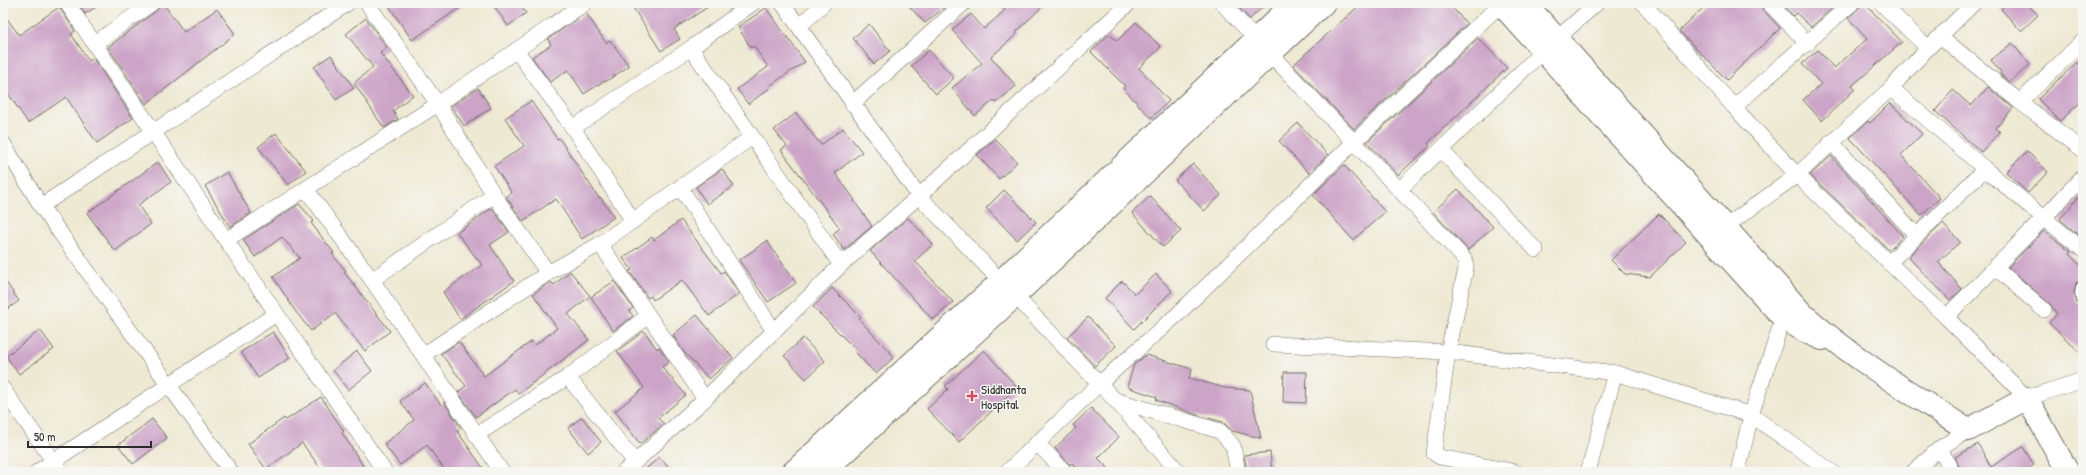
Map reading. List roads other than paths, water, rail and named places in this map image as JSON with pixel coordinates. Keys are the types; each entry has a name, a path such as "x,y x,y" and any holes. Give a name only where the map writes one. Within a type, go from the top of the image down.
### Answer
{"street":[{"path":"67,3 276,314 386,472"},
{"path":"94,43 152,3"},
{"path":"41,206 154,133 348,3"},
{"path":"367,3 438,104 494,195 548,273"},
{"path":"226,240 438,104 585,3"},
{"path":"573,128 691,48 753,3"},
{"path":"782,3 800,26 852,104 919,196 1009,287 1115,400 1179,472"},
{"path":"800,26 824,3"},
{"path":"852,104 964,3"},
{"path":"624,472 705,399 841,265 919,196 1129,3"},
{"path":"1222,3 1466,262 1448,352 1434,453 1440,457 1487,470 1516,472"},
{"path":"1263,46 1294,3"},
{"path":"823,472 1009,287 1263,46 1324,3"},
{"path":"1007,472 1099,384 1180,314 1354,142 1500,3 1550,45 1770,290 1803,314 1840,346 1968,430"},
{"path":"1525,3 1550,45"},
{"path":"1399,190 1550,45 1597,3"},
{"path":"1643,3 1734,107 1797,175 1946,316 2027,398 2068,472"},
{"path":"1769,3 1808,44"},
{"path":"1734,107 1808,44 1852,3"},
{"path":"1881,3 1928,48"},
{"path":"1718,232 1797,175 1891,88 1928,48 1941,37 1974,3"},
{"path":"1941,37 2020,102 2083,150"},
{"path":"2020,102 2083,41"},
{"path":"691,48 841,265"},
{"path":"516,50 573,128 633,221"},
{"path":"1891,88 2083,250"},
{"path":"424,355 548,273 600,244 752,137"},
{"path":"1831,142 1917,236"},
{"path":"3,143 41,206 231,472"},
{"path":"1441,150 1536,250"},
{"path":"1889,263 1985,168"},
{"path":"1946,316 2044,218 2083,176"},
{"path":"680,187 774,331"},
{"path":"306,189 424,355 502,472"},
{"path":"372,280 494,195"},
{"path":"600,244 705,399"},
{"path":"1995,267 2044,310"},
{"path":"793,472 1009,287"},
{"path":"1770,290 1783,318 1806,332 1840,346"},
{"path":"37,472 57,467 169,386 276,314"},
{"path":"476,435 568,377 648,316"},
{"path":"1738,472 1751,415 1783,318"},
{"path":"1273,344 1448,352 1615,373 1751,415 1832,472"},
{"path":"1588,472 1615,373"},
{"path":"568,377 635,462"},
{"path":"1913,472 1940,448 1968,430 2027,398 2083,380"},
{"path":"3,389 57,467"},
{"path":"1115,400 1220,431 1233,446 1238,472"},
{"path":"1037,443 1065,472"},
{"path":"1940,448 1952,472"}],"lane":[{"path":"2083,284 2080,286 2079,293 2080,298 2083,301"}],"place":[{"name":"Siddhanta Hospital","path":"972,396"}]}
